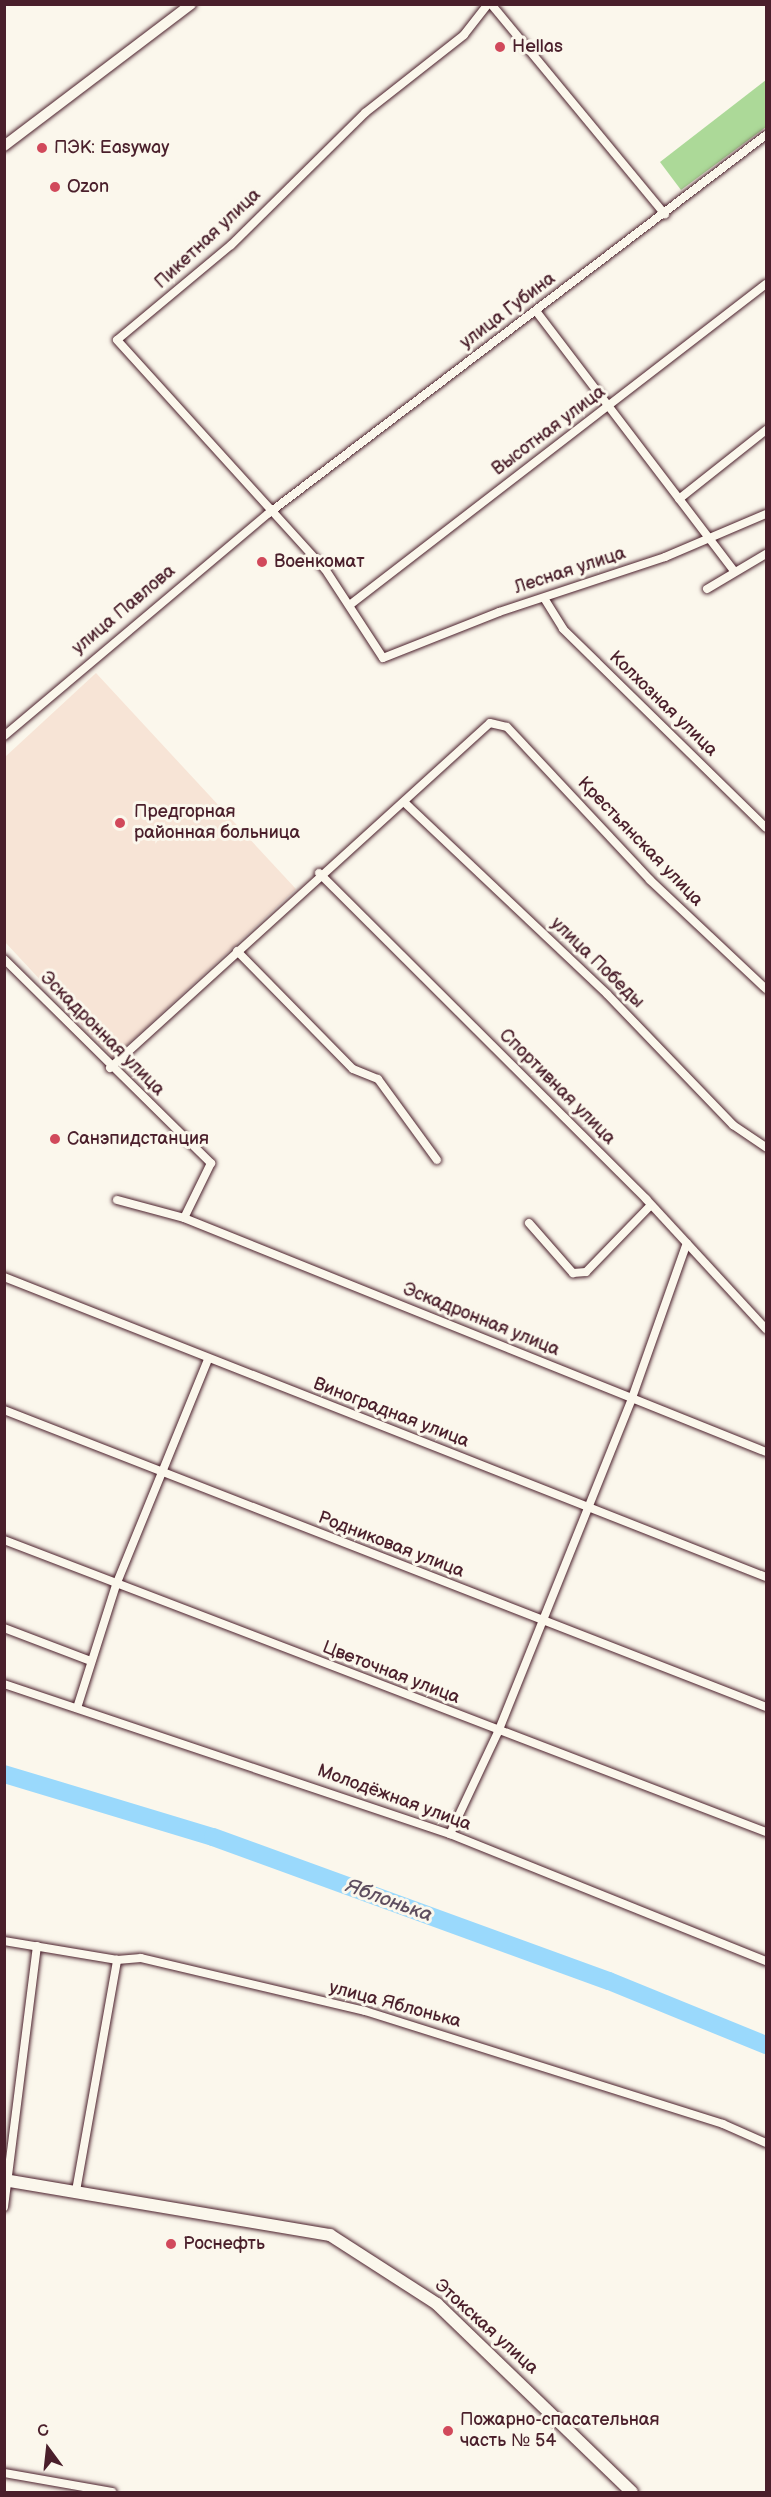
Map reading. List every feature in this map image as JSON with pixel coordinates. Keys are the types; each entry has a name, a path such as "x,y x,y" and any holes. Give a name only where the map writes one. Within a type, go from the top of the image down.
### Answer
{"main road":[{"name":"Этокская улица","path":"6,2180 330,2235 437,2304 632,2493"}],"street":[{"path":"4,146 190,4"},
{"path":"490,4 665,214"},
{"name":"Пикетная улица","path":"269,513 117,340 231,245 365,113 464,35 490,4"},
{"name":"улица Губина","path":"269,513 766,135"},
{"name":"Высотная улица","path":"351,604 766,284"},
{"path":"536,311 734,571"},
{"path":"679,499 766,430"},
{"path":"269,513 325,569 351,604"},
{"name":"улица Павлова","path":"4,736 269,513"},
{"name":"Лесная улица","path":"351,604 383,658 544,598 665,557 707,535 766,514"},
{"path":"707,589 766,554"},
{"name":"Колхозная улица","path":"544,598 563,629 766,828"},
{"name":"Крестьянская улица","path":"404,802 490,723 507,727 650,879 766,989"},
{"path":"110,1068 319,873 404,802"},
{"name":"улица Победы","path":"404,802 607,994 733,1125 766,1147"},
{"name":"Спортивная улица","path":"319,873 651,1205 766,1329"},
{"path":"237,951 353,1069 378,1079 437,1160"},
{"name":"Эскадронная улица","path":"4,959 110,1068 211,1163 184,1218"},
{"name":"Эскадронная улица","path":"117,1200 184,1218 766,1452"},
{"path":"530,1223 573,1273 586,1272 651,1205"},
{"path":"450,1834 498,1732 632,1398 687,1243"},
{"name":"Виноградная улица","path":"4,1277 766,1577"},
{"path":"77,1708 88,1660 116,1585 208,1359"},
{"name":"Родниковая улица","path":"4,1410 542,1622 766,1707"},
{"name":"Цветочная улица","path":"4,1540 498,1732 766,1832"},
{"path":"4,1628 88,1660"},
{"name":"Молодёжная улица","path":"4,1684 450,1834 766,1961"},
{"name":"улица Яблонька","path":"4,1941 117,1960 141,1958 365,2011 723,2124 766,2142"},
{"path":"4,2207 37,1946"},
{"path":"76,2191 117,1960"},
{"path":"4,2473 112,2493"}],"shaded area":[{"name":"Предгорная районная больница","path":"96,673 296,889 113,1058 4,941 5,757"}],"green space":[{"path":"766,80 766,127 681,190 660,162"}],"waterway":[{"name":"Яблонька","path":"4,1774 213,1837 609,1981 766,2045"}],"place":[{"name":"Hellas","path":"500,47"},
{"name":"ПЭК: Easyway","path":"42,148"},
{"name":"Ozon","path":"55,187"},
{"name":"Военкомат","path":"262,562"},
{"name":"Предгорная районная больница","path":"120,823"},
{"name":"Санэпидстанция","path":"55,1139"},
{"name":"Роснефть","path":"171,2244"},
{"name":"Пожарно-спасательная часть № 54","path":"448,2431"}]}
